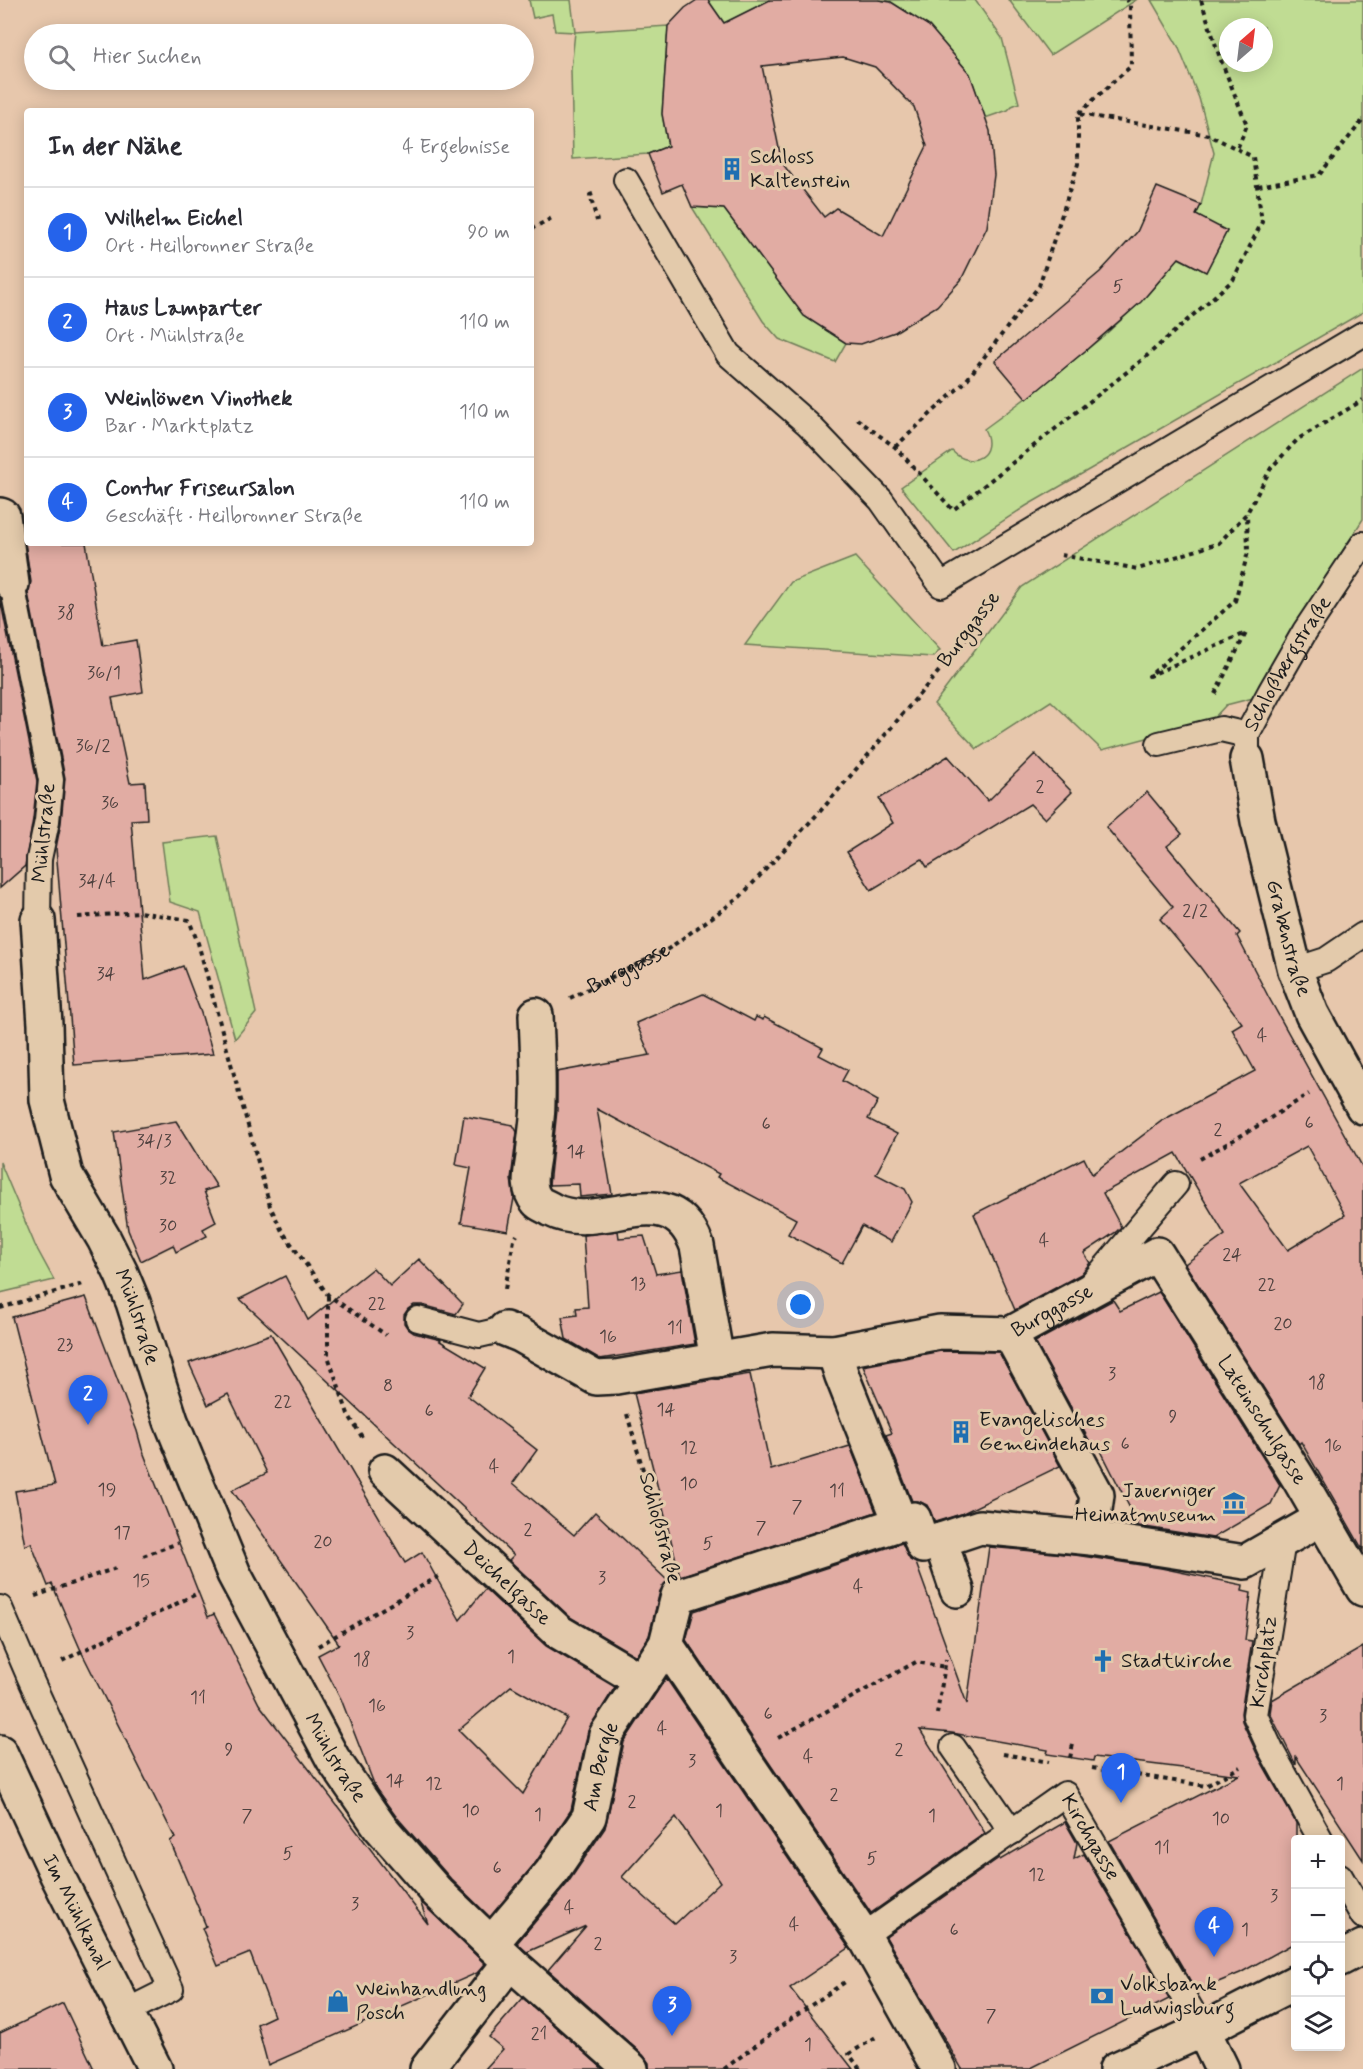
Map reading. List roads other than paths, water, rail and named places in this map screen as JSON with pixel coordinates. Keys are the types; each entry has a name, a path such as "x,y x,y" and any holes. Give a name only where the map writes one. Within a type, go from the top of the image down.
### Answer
{"street":[{"name":"Mühlstraße","path":"0,515 3,516 12,584"},
{"name":"Grabenstraße","path":"1247,747 1258,821 1295,970 1312,1014 1363,1107"},
{"name":"Mühlstraße","path":"38,920 47,1100 66,1175 104,1239 121,1273 133,1302 171,1421 234,1574 333,1759 380,1827 430,1884 500,1953 631,2069"},
{"path":"536,1015 538,1103 530,1186 537,1201 559,1213 586,1218 655,1208 669,1212 683,1221 692,1232 697,1246 717,1359"},
{"name":"Burggasse","path":"505,1329 596,1378 616,1377 772,1350 834,1352 940,1332 1011,1334 1157,1254"},
{"name":"Lateinschulgasse","path":"1157,1254 1322,1518 1363,1590"},
{"path":"1011,1334 1097,1495 1091,1538"},
{"path":"834,1352 901,1524 914,1519 923,1546 980,1527 1091,1538 1245,1562 1322,1518"},
{"name":"Deichelgasse","path":"385,1471 559,1632 642,1680"},
{"name":"Schloßstraße","path":"666,1644 678,1596 901,1524"},
{"path":"940,1540 957,1590"},
{"path":"666,1644 869,1946 939,2069"},
{"name":"Am Bergle","path":"427,2069 589,1817 606,1735 666,1644"},
{"name":"Im Mühlkanal","path":"0,1752 57,1875 155,2069"},
{"path":"1345,1957 1363,1947"},
{"path":"1116,2069 1203,2030 1291,1985"},
{"path":"1203,2030 1222,2069"}],"lane":[{"path":"626,180 728,354 808,424 881,500 941,585 1363,334"},
{"name":"Schloßbergstraße","path":"1247,747 1305,631 1363,544"},
{"name":"Mühlstraße","path":"12,584 51,780 47,821 39,859 38,920"},
{"path":"1159,744 1221,729 1247,747"},
{"path":"1295,970 1326,960 1363,935"},
{"path":"1079,1297 1176,1184"},
{"path":"418,1319 479,1335 505,1329"},
{"name":"Kirchplatz","path":"1283,1541 1255,1715 1271,1750 1319,1835"},
{"path":"0,1608 171,1989 127,2011"},
{"path":"953,1747 1012,1832"},
{"name":"Kirchgasse","path":"869,1946 981,1851 1065,1794 1203,2030"},
{"path":"1345,1882 1363,1916"}],"place":[{"name":"Schloss Kaltenstein","path":"732,169"},
{"name":"Haus Lamparter","path":"88,1425"},
{"name":"Evangelisches Gemeindehaus","path":"961,1432"},
{"name":"Jauerniger Heimatmuseum","path":"1234,1503"},
{"name":"Stadtkirche","path":"1103,1661"},
{"name":"Wilhelm Eichel","path":"1121,1803"},
{"name":"Contur Friseursalon","path":"1214,1957"},
{"name":"Volksbank Ludwigsburg","path":"1102,1996"},
{"name":"Weinhandlung Posch","path":"338,2001"},
{"name":"Weinlöwen Vinothek","path":"672,2036"}]}
